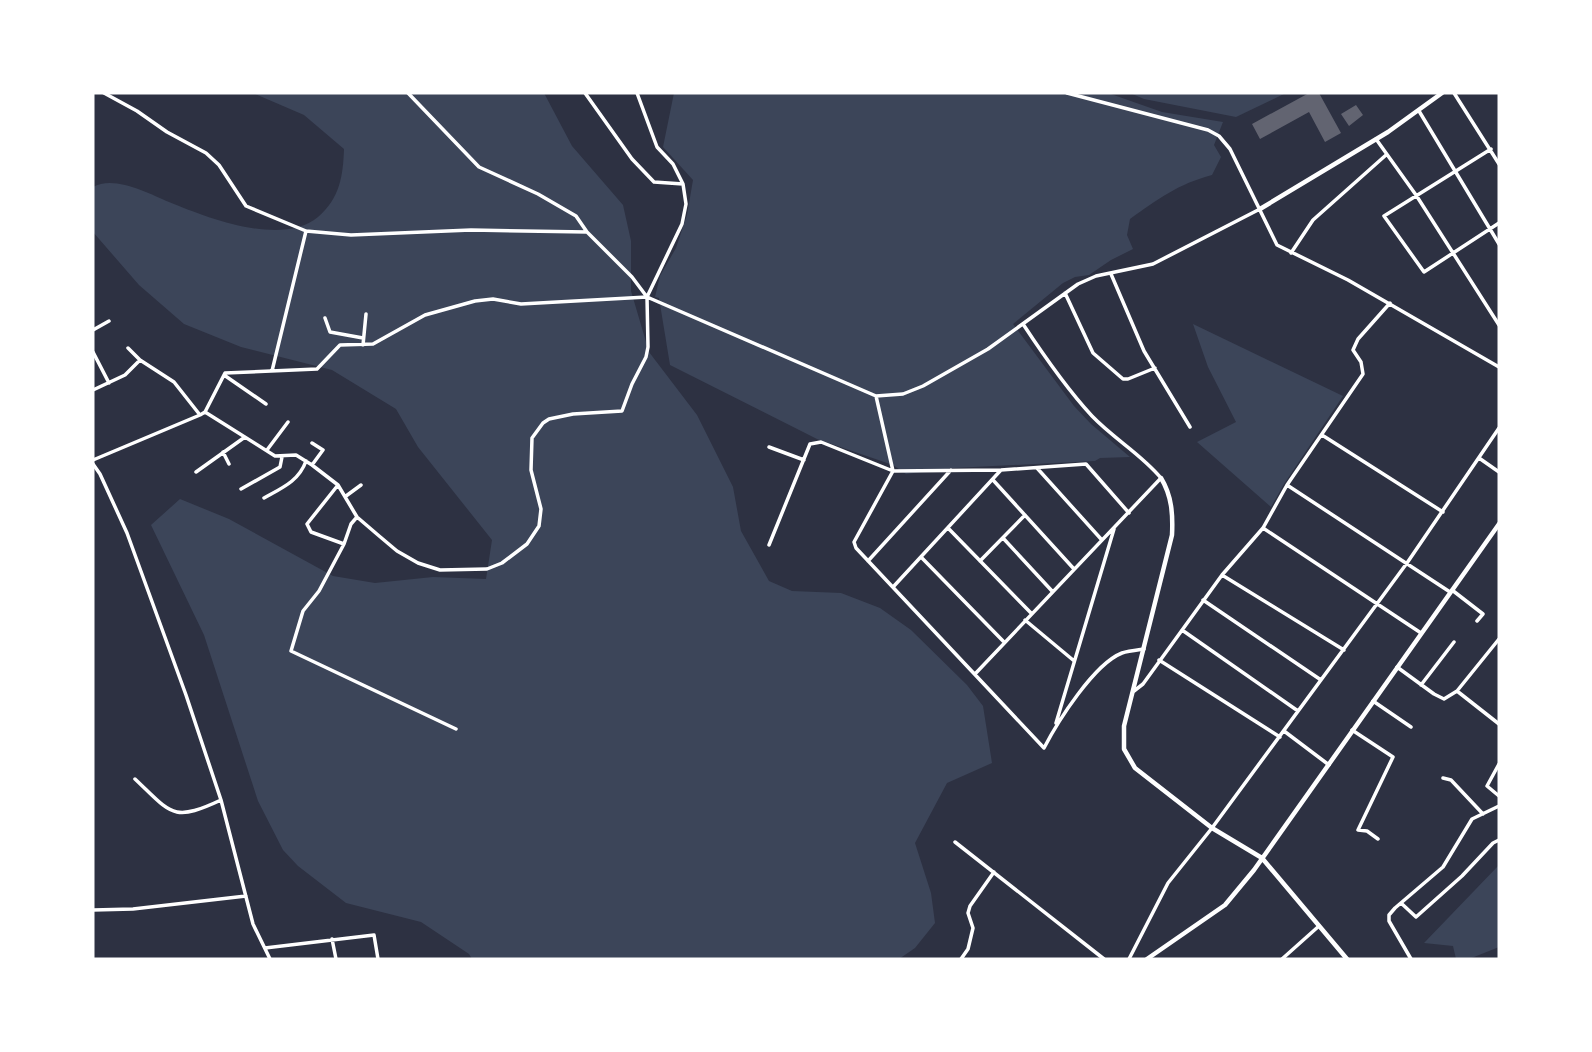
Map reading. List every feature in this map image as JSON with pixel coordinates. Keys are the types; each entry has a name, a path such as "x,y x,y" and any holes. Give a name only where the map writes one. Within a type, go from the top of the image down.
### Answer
{"street":[{"path":"104,93 206,153 219,165 246,206 306,231 351,235 471,230 587,232"},
{"path":"408,93 479,167 538,194 576,216 587,232 632,277 647,297"},
{"path":"585,93 632,159 654,182 683,184"},
{"path":"205,412 275,456 296,455 312,465 338,485 357,517 397,551 418,563 440,570 486,569 515,554 527,544 539,526 541,509 531,470 534,433 549,419 573,414 622,411 648,347 647,297 682,224 686,204 683,184 673,164 657,147 637,93"},
{"path":"1067,93 1208,130 1219,136 1230,149 1277,245 1390,303 1499,367"},
{"path":"270,959 253,924 220,800 149,591 113,502 93,462 205,412 224,375 237,371 317,369 340,345 373,344 425,315 475,301 493,299 521,304 600,302 647,297 876,396 903,394 923,386 988,349 1065,293 1096,276 1153,264 1260,209 1376,139 1442,93"},
{"path":"1454,93 1499,164"},
{"path":"1419,111 1499,244"},
{"path":"1376,139 1416,195 1499,325"},
{"path":"1491,149 1384,216 1424,272 1499,223"},
{"path":"1291,253 1313,220 1386,155"},
{"path":"272,372 306,231"},
{"path":"1111,274 1144,351 1190,427"},
{"path":"1065,293 1094,353 1123,379 1155,368"},
{"path":"1134,691 1143,684 1222,575 1263,528 1287,485 1363,374 1361,362 1353,349 1390,303"},
{"path":"363,345 366,314"},
{"path":"325,318 330,332 363,338"},
{"path":"93,330 109,321"},
{"path":"1023,324 1093,417 1147,461 1168,491 1173,514 1172,535 1124,726 1124,749 1135,768 1212,828 1262,858 1347,959"},
{"path":"128,348 140,360 174,382 200,415"},
{"path":"93,352 109,383"},
{"path":"93,390 125,375 140,360"},
{"path":"224,375 266,404"},
{"path":"876,396 893,471 854,542 856,548 1044,748 1056,725 1101,667 1121,653 1144,649"},
{"path":"267,450 288,422"},
{"path":"1129,959 1168,883 1280,737 1407,563 1499,428"},
{"path":"1322,435 1443,512"},
{"path":"195,472 245,437"},
{"path":"769,545 810,444 821,442 893,471 1001,470 1086,464 1129,513"},
{"path":"312,443 323,450 312,465"},
{"path":"769,447 804,460"},
{"path":"223,452 229,464"},
{"path":"241,489 280,467 282,457"},
{"path":"1479,458 1499,472"},
{"path":"264,498 292,483 306,461"},
{"path":"1037,468 1102,539"},
{"path":"868,561 951,470"},
{"path":"894,586 1001,470"},
{"path":"975,674 1161,478"},
{"path":"993,480 1074,569"},
{"path":"338,485 307,524 311,531 344,544"},
{"path":"346,496 361,485"},
{"path":"1287,485 1451,591 1483,614 1477,621"},
{"path":"980,561 1024,515"},
{"path":"357,517 351,524 344,544 319,591 303,611 292,652 456,729"},
{"path":"1147,959 1225,905 1329,765 1499,524"},
{"path":"1056,725 1073,660 1115,526"},
{"path":"948,528 1031,613"},
{"path":"1263,528 1421,633"},
{"path":"1003,538 1052,591"},
{"path":"921,557 1004,642"},
{"path":"1222,575 1343,650"},
{"path":"1203,600 1321,680"},
{"path":"1025,620 1073,660"},
{"path":"1181,630 1298,711"},
{"path":"1397,667 1444,699 1457,691 1499,639"},
{"path":"1421,685 1454,642"},
{"path":"1159,660 1280,737"},
{"path":"1457,691 1499,724"},
{"path":"1373,701 1411,727"},
{"path":"1352,730 1392,757 1358,830 1367,831 1378,839"},
{"path":"1284,731 1329,765"},
{"path":"1499,764 1487,786 1499,796"},
{"path":"1443,778 1451,780 1483,814"},
{"path":"135,779 167,810 181,815 201,810 220,800"},
{"path":"1411,959 1389,921 1390,915 1443,867 1472,819 1499,806"},
{"path":"1401,903 1416,917 1462,876 1493,842 1499,840"},
{"path":"954,842 1104,959"},
{"path":"961,959 968,949 973,928 968,913 970,906 994,872"},
{"path":"93,910 133,909 246,895"},
{"path":"1282,959 1320,926"},
{"path":"265,948 374,935 378,959"},
{"path":"332,939 336,959"}],"shaded area":[{"path":"253,93 544,93 572,146 623,205 631,241 631,291 649,352 697,415 733,487 741,531 769,581 792,591 841,593 880,608 911,630 967,685 983,706 992,763 947,783 915,843 931,893 935,923 915,948 899,959 472,959 469,954 421,922 346,903 298,866 283,850 258,801 204,635 151,525 180,499 229,519 333,576 375,583 433,577 486,579 492,540 418,447 396,409 332,370 241,347 184,324 139,285 93,232 93,187 111,183 131,187 204,215 245,227 285,230 303,226 318,217 336,194 343,168 344,149 304,115"},
{"path":"674,93 1108,93 1162,112 1223,122 1214,145 1221,157 1212,175 1178,188 1130,219 1127,235 1133,249 1089,275 1075,277 1063,283 1013,324 1074,406 1130,457 954,468 906,474 893,465 817,439 670,365 659,298 655,297 660,276 676,248 687,215 693,180 663,147"},
{"path":"1130,93 1286,93 1236,117 1144,99"},
{"path":"1193,324 1343,396 1271,507 1197,442 1236,422 1208,367"},
{"path":"1499,865 1499,947 1469,959 1456,959 1453,946 1424,943"}],"building":[{"path":"1309,93 1319,93 1341,133 1325,142 1309,112 1260,139 1252,124"},
{"path":"1356,105 1363,115 1349,126 1341,114"}]}
